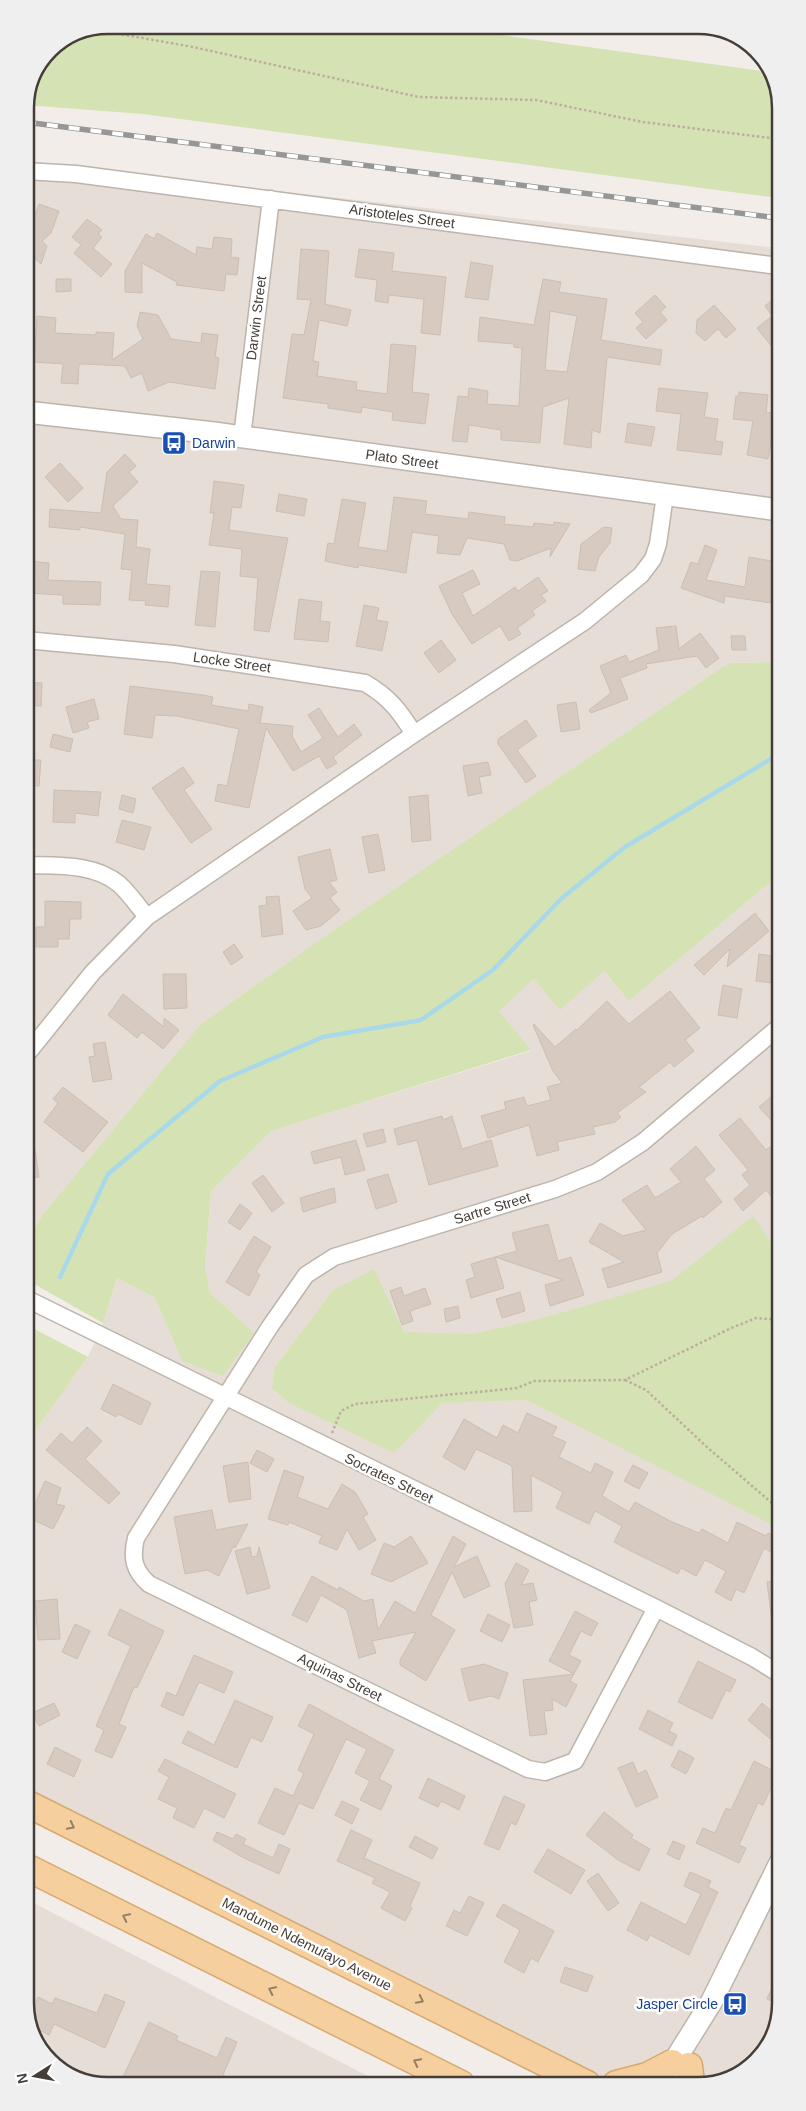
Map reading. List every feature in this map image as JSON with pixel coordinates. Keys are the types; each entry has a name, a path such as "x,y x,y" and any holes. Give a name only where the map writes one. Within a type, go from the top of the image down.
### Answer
{"main road":[{"name":"Mandume Ndemufayo Avenue","path":"34,1807 573,2077"},
{"path":"34,1871 446,2077"},
{"path":"643,2077 678,2076"}],"street":[{"name":"Aristoteles Street","path":"34,172 76,174 271,198 772,265"},
{"name":"Darwin Street","path":"242,438 271,198"},
{"name":"Plato Street","path":"34,413 242,438 772,509"},
{"path":"34,1044 93,972 147,916 585,620 641,575 653,559 658,544 665,495"},
{"name":"Locke Street","path":"34,641 174,654 364,683 384,694 401,713 414,734"},
{"path":"34,865 74,867 102,873 119,884 147,916"},
{"name":"Sartre Street","path":"225,1398 274,1320 306,1275 319,1265 334,1257 555,1189 597,1172 643,1142 772,1033"},
{"name":"Socrates Street","path":"34,1302 225,1398 752,1656 772,1664"},
{"name":"Aquinas Street","path":"225,1398 136,1538 133,1561 138,1575 150,1584 521,1766 546,1772 575,1761 656,1608"},
{"name":"Socrates Street","path":"752,1656 772,1670"},
{"path":"678,2076 712,2001 772,1879"}],"path":[{"path":"120,34 193,47 419,97 536,100 643,122 772,137"},
{"path":"624,1380 729,1329 756,1318 772,1319"},
{"path":"326,1447 341,1411 355,1404 518,1388 534,1380 624,1380 646,1390 708,1448 772,1503"}],"shaded area":[{"path":"34,166 209,183 772,247 772,662 729,663 41,1217 34,1230"},
{"path":"772,881 772,2013 765,2036 747,2059 727,2072 708,2077 602,2077 34,1798 34,1432 88,1357 103,1323 117,1278 155,1298 182,1361 253,1333 210,1293 205,1267 211,1190 270,1131 531,1051 498,1011 534,979 603,970 629,1001"},
{"path":"34,1903 370,2077 103,2077 88,2075 79,2072 60,2060 60,2051 52,2051 49,2048 36,2023 34,2003"}],"green space":[{"path":"98,34 493,34 763,71 772,98 772,197 143,114 34,106 36,88 41,75 59,52 84,38"},
{"path":"772,662 772,881 629,1001 604,971 560,1010 534,979 499,1011 531,1050 271,1131 211,1191 205,1267 210,1293 254,1333 223,1376 182,1361 155,1298 117,1278 103,1323 34,1284 34,1230 41,1217 200,1025 331,932 729,663"},
{"path":"753,1216 772,1244 772,1525 527,1400 442,1403 394,1453 289,1403 272,1388 275,1367 333,1290 374,1269 404,1332 473,1334 543,1318 671,1281"},
{"path":"34,1329 88,1357 34,1432"}],"building":[{"path":"39,204 59,211 51,233 42,241 47,246 41,264 34,258 34,218"},
{"path":"87,219 102,230 98,234 102,237 93,248 112,264 101,277 74,253 81,245 72,237"},
{"path":"157,233 196,255 197,247 212,249 214,237 232,239 231,257 239,258 237,275 226,274 224,291 176,285 177,282 142,263 142,293 125,292 125,271 146,234 154,239"},
{"path":"301,249 329,251 325,304 351,310 347,326 319,320 313,361 319,362 317,376 357,382 356,390 387,394 391,344 416,346 412,392 429,394 425,424 392,420 393,412 362,407 361,413 328,408 328,404 283,398 292,334 304,335 311,300 297,299"},
{"path":"359,249 394,253 392,271 446,277 440,335 421,333 424,299 389,295 388,303 375,301 377,280 355,277"},
{"path":"471,262 493,266 488,300 465,297"},
{"path":"56,279 71,279 71,291 56,292"},
{"path":"543,279 561,282 559,292 607,299 601,340 662,350 660,365 607,357 600,433 592,430 591,448 564,444 569,398 543,407 540,443 501,440 501,430 469,425 467,442 452,441 458,396 468,397 469,388 488,391 487,404 519,406 522,348 514,347 514,344 478,341 480,317 534,325","holes":["550,311 577,316 567,372 545,370"]},
{"path":"655,295 666,307 660,312 667,320 646,339 636,328 643,322 635,313"},
{"path":"772,300 772,316 765,306"},
{"path":"714,305 736,329 726,338 718,329 705,341 696,333 697,320"},
{"path":"140,312 158,315 171,339 201,343 202,333 218,335 215,357 219,358 215,389 169,382 148,391 142,373 131,378 125,366 85,364 79,364 78,384 61,383 63,364 34,362 37,316 56,318 55,333 96,335 96,332 114,333 112,360 143,339 137,326"},
{"path":"772,316 772,347 757,328"},
{"path":"659,388 708,393 704,417 718,419 715,441 723,442 721,455 677,450 681,414 656,411"},
{"path":"739,392 768,395 766,412 772,413 772,436 768,459 747,455 753,421 733,419 736,396 739,396"},
{"path":"628,423 655,427 651,446 625,442"},
{"path":"125,454 136,466 129,472 138,482 113,506 121,519 138,520 136,547 150,549 146,584 170,586 168,607 145,605 146,601 129,600 132,570 121,569 125,534 80,527 80,530 49,527 50,509 101,513 107,472"},
{"path":"60,463 83,488 68,502 45,477"},
{"path":"214,481 244,485 241,508 232,507 229,530 288,538 269,632 254,630 258,578 240,576 242,549 209,545 214,513 210,513"},
{"path":"279,494 307,499 304,516 276,511"},
{"path":"394,497 427,501 425,514 468,519 469,512 505,517 504,524 533,527 534,523 554,525 554,522 570,524 550,557 551,548 517,561 510,560 504,544 467,538 460,555 437,553 439,536 412,532 406,573 359,565 358,568 325,561 328,543 334,544 342,499 366,503 358,547 387,551"},
{"path":"604,527 612,528 610,543 599,557 595,571 578,569 581,544"},
{"path":"705,545 717,550 706,580 745,587 749,557 772,561 771,603 725,596 724,603 681,588 691,562 698,564"},
{"path":"34,562 49,563 48,580 101,582 100,605 63,604 63,595 34,593"},
{"path":"473,570 480,584 462,593 473,616 515,587 518,591 538,577 548,591 541,595 546,601 532,611 535,615 517,628 521,634 509,641 500,626 472,644 452,614 439,586"},
{"path":"201,571 220,572 215,627 195,625"},
{"path":"299,599 322,602 320,621 330,622 328,642 294,639"},
{"path":"364,605 379,608 376,620 388,622 382,651 356,646"},
{"path":"676,626 679,649 700,633 719,658 706,668 697,656 646,664 647,668 620,678 628,699 591,713 589,710 611,693 600,666 626,655 629,662 659,650 656,628"},
{"path":"731,636 745,636 746,650 732,650"},
{"path":"441,640 456,660 439,673 424,653"},
{"path":"34,682 42,683 41,706 34,706"},
{"path":"130,686 213,697 211,705 248,711 249,704 263,707 260,723 293,726 292,736 301,752 323,738 308,715 319,708 338,737 354,724 362,735 333,757 337,763 327,769 319,756 293,771 266,728 249,808 215,801 218,784 227,786 239,729 177,716 155,715 152,738 124,734"},
{"path":"94,699 99,719 87,722 89,728 73,733 66,707"},
{"path":"576,702 580,729 561,732 557,705"},
{"path":"526,720 537,736 517,750 536,776 526,783 498,744 498,739"},
{"path":"53,734 73,739 70,752 50,747"},
{"path":"34,760 41,760 39,786 34,786"},
{"path":"488,762 491,775 479,777 482,793 468,796 463,766"},
{"path":"183,767 194,783 184,790 212,829 191,843 152,788"},
{"path":"54,790 101,792 98,816 75,813 75,823 53,822"},
{"path":"122,795 136,799 133,813 119,809"},
{"path":"428,795 431,840 412,842 409,797"},
{"path":"122,820 151,827 144,850 116,842"},
{"path":"378,834 385,870 369,873 362,837"},
{"path":"330,849 337,880 329,882 337,892 330,898 340,910 321,926 306,930 293,911 312,898 305,889 298,857"},
{"path":"279,896 283,934 262,937 259,906 267,905 266,897"},
{"path":"45,901 81,902 81,919 70,919 69,939 58,939 58,947 36,947 36,927 45,927"},
{"path":"755,913 769,931 727,967 730,949 704,975 694,965"},
{"path":"234,944 243,957 231,965 223,952"},
{"path":"759,954 772,956 772,983 756,981"},
{"path":"163,974 186,974 187,1008 164,1009"},
{"path":"723,985 742,989 737,1018 718,1015"},
{"path":"670,991 700,1028 685,1040 694,1051 674,1067 670,1062 639,1087 646,1092 617,1113 621,1117 615,1122 593,1127 595,1134 557,1142 559,1150 537,1156 529,1125 488,1138 481,1116 506,1109 504,1102 524,1097 527,1106 551,1100 547,1087 562,1083 553,1071 534,1024 555,1047 577,1030 607,1001 629,1024"},
{"path":"123,994 164,1027 164,1018 179,1030 163,1049 142,1032 137,1038 108,1015"},
{"path":"105,1042 112,1079 93,1082 89,1057 95,1056 93,1044"},
{"path":"63,1087 108,1122 83,1152 44,1122 58,1103 53,1099"},
{"path":"772,1096 772,1121 759,1107"},
{"path":"442,1116 443,1120 452,1116 462,1149 491,1140 498,1166 429,1185 417,1140 398,1145 394,1129"},
{"path":"740,1118 766,1150 772,1145 772,1197 766,1190 743,1211 734,1199 750,1185 742,1175 748,1170 719,1135"},
{"path":"383,1129 386,1142 367,1147 363,1134"},
{"path":"356,1140 365,1170 345,1175 341,1157 314,1164 311,1152"},
{"path":"34,1143 39,1177 34,1178"},
{"path":"696,1146 715,1170 704,1179 722,1202 703,1218 702,1216 672,1234 657,1253 662,1272 608,1288 602,1269 624,1262 589,1242 600,1223 623,1236 646,1230 622,1200 647,1185 655,1198 681,1182 670,1169"},
{"path":"388,1174 397,1202 376,1209 367,1180"},
{"path":"263,1175 284,1203 272,1212 252,1183"},
{"path":"334,1188 336,1202 303,1212 300,1198"},
{"path":"240,1204 252,1213 240,1230 228,1222"},
{"path":"548,1224 558,1261 571,1257 584,1295 550,1306 545,1285 563,1280 495,1257 517,1251 512,1233"},
{"path":"254,1236 271,1247 256,1272 260,1275 249,1296 226,1282"},
{"path":"495,1257 504,1288 471,1298 466,1280 475,1277 471,1264"},
{"path":"401,1287 404,1296 425,1288 431,1304 410,1311 413,1321 402,1325 390,1291"},
{"path":"520,1292 525,1311 502,1318 496,1299"},
{"path":"458,1306 460,1318 446,1322 444,1309"},
{"path":"113,1384 151,1403 141,1425 118,1414 116,1417 101,1409"},
{"path":"527,1413 557,1427 552,1436 566,1442 559,1457 591,1473 595,1463 613,1472 602,1496 629,1512 635,1502 670,1521 699,1533 702,1529 728,1543 737,1522 766,1536 768,1533 772,1535 772,1552 764,1548 744,1593 736,1589 731,1601 715,1592 726,1571 705,1560 696,1576 681,1568 678,1574 614,1542 622,1526 595,1511 589,1524 556,1508 563,1492 531,1475 532,1511 514,1512 512,1466 476,1449 465,1470 443,1457 464,1419 497,1438 503,1425 518,1433"},
{"path":"87,1427 102,1441 85,1459 120,1493 109,1504 46,1450 61,1433 72,1443"},
{"path":"257,1450 274,1459 267,1472 250,1463"},
{"path":"248,1462 251,1499 229,1502 223,1466"},
{"path":"633,1465 648,1473 639,1489 624,1481"},
{"path":"284,1470 304,1477 297,1497 328,1509 342,1484 355,1492 368,1514 363,1517 376,1540 359,1550 347,1529 337,1550 319,1543 322,1536 289,1522 288,1525 268,1519"},
{"path":"45,1481 61,1488 56,1504 65,1506 53,1529 34,1520 34,1506"},
{"path":"212,1510 216,1530 248,1524 235,1548 234,1545 219,1576 207,1570 185,1574 174,1517"},
{"path":"411,1536 428,1563 391,1582 371,1574 384,1543 394,1547"},
{"path":"453,1536 466,1544 454,1567 477,1556 490,1586 464,1598 452,1572 431,1615 455,1630 426,1681 400,1665 400,1660 416,1632 372,1641 376,1653 359,1658 347,1610 321,1595 307,1622 292,1615 312,1576 338,1590 339,1587 364,1601 373,1599 378,1630 395,1601 415,1613"},
{"path":"250,1547 252,1557 257,1556 259,1547 270,1588 247,1594 235,1551"},
{"path":"516,1563 529,1570 521,1585 533,1583 537,1600 529,1602 533,1625 514,1628 505,1584"},
{"path":"767,1582 772,1582 772,1622"},
{"path":"57,1599 60,1639 38,1640 35,1601"},
{"path":"120,1609 164,1631 137,1688 134,1687 119,1724 126,1727 112,1758 95,1751 104,1730 96,1726 131,1646 108,1635"},
{"path":"575,1611 598,1623 591,1636 581,1631 569,1655 581,1661 574,1674 549,1661"},
{"path":"488,1614 510,1625 502,1642 480,1631"},
{"path":"75,1624 90,1631 77,1659 62,1652"},
{"path":"194,1655 233,1672 224,1693 199,1682 183,1716 161,1706 167,1692 176,1696"},
{"path":"698,1661 736,1680 730,1692 726,1690 712,1719 678,1702"},
{"path":"484,1664 508,1673 499,1699 491,1696 469,1701 461,1669"},
{"path":"574,1674 570,1681 577,1685 566,1707 552,1699 553,1710 544,1711 547,1734 530,1736 523,1680"},
{"path":"235,1700 273,1717 262,1742 251,1737 237,1768 182,1743 188,1731 214,1745"},
{"path":"54,1703 60,1715 39,1726 34,1717 34,1712"},
{"path":"762,1703 772,1711 772,1740 748,1720"},
{"path":"309,1704 394,1750 379,1779 392,1786 381,1810 360,1800 370,1781 355,1773 367,1749 346,1739 313,1809 299,1803 284,1835 258,1823 275,1788 293,1796 304,1773 298,1770 314,1734 298,1726"},
{"path":"648,1710 673,1723 669,1731 677,1735 672,1746 639,1729"},
{"path":"55,1747 81,1760 74,1777 47,1764"},
{"path":"679,1750 694,1758 686,1774 671,1766"},
{"path":"165,1759 236,1794 224,1818 204,1808 194,1828 173,1818 177,1808 158,1799 169,1777 158,1771"},
{"path":"754,1761 772,1770 772,1786 763,1805 758,1803 739,1845 746,1848 739,1863 696,1843 703,1828 715,1833 726,1808 731,1810"},
{"path":"633,1762 638,1774 646,1770 658,1797 636,1807 618,1768"},
{"path":"428,1778 465,1796 459,1810 441,1801 438,1807 419,1798"},
{"path":"504,1796 525,1805 516,1825 511,1823 499,1850 484,1844"},
{"path":"342,1801 359,1809 352,1824 335,1815"},
{"path":"604,1812 633,1835 631,1838 650,1849 639,1871 618,1860 586,1835"},
{"path":"351,1830 372,1840 364,1858 420,1883 410,1906 412,1908 405,1921 381,1908 390,1892 372,1883 375,1878 337,1861"},
{"path":"217,1832 233,1839 236,1834 246,1839 243,1844 273,1858 279,1844 290,1849 279,1874 244,1858 213,1840"},
{"path":"415,1836 438,1848 432,1859 409,1847"},
{"path":"673,1841 685,1846 679,1860 667,1854"},
{"path":"548,1849 585,1870 571,1894 534,1872"},
{"path":"690,1872 711,1881 708,1887 718,1892 689,1955 650,1935 647,1941 627,1930 641,1902 686,1925 701,1894 684,1886"},
{"path":"598,1873 619,1903 608,1911 587,1881"},
{"path":"469,1896 484,1903 467,1936 446,1926 454,1910 460,1913"},
{"path":"503,1904 554,1931 538,1962 531,1958 524,1973 504,1962 520,1930 496,1916"},
{"path":"565,1967 593,1976 587,1992 560,1982"},
{"path":"772,1988 772,2001 767,1999"},
{"path":"105,1994 125,2002 105,2048 54,2024 49,2035 38,2029 34,2005 38,1997 52,2004 55,1998 97,2013"},
{"path":"149,2022 178,2036 176,2040 217,2058 226,2037 237,2042 223,2075 227,2077 123,2077"}],"waterway":[{"path":"60,1277 108,1174 220,1081 323,1037 421,1020 493,970 562,898 625,847 772,758"}],"railway":[{"path":"34,123 772,217"}],"place":[{"name":"Darwin","path":"174,443"},
{"name":"Jasper Circle","path":"735,2004"}]}
